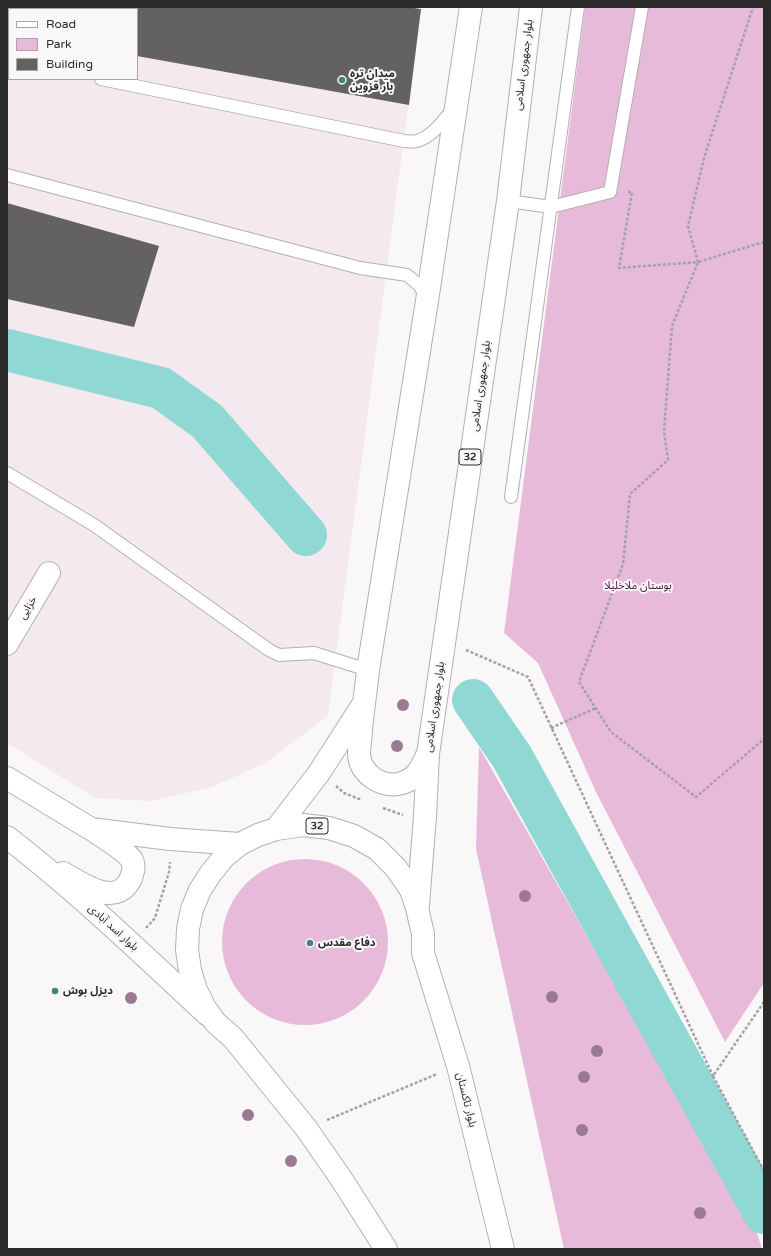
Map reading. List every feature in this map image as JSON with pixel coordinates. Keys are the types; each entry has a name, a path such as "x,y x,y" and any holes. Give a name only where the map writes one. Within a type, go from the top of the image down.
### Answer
{"main road":[{"path":"428,754 422,769 410,780 394,785 378,781 371,776 361,763 359,754 368,670 427,301 471,7"},
{"name":"بلوار جمهوری اسلامی","path":"417,908 425,816 428,754 508,201 531,7"},
{"name":"خزایی","path":"7,644 49,573"},
{"path":"276,829 319,773 364,703"},
{"path":"7,778 91,828 127,854 133,861 134,868 129,883 123,890 113,894 107,894 35,859"},
{"name":"32","path":"386,1249 342,1180 306,1128 233,1038 216,1023 205,1008 196,990 190,970 187,950 188,929 192,909 200,890 224,857 240,844 258,835 276,829 302,825 329,828 354,836 377,849 396,868 411,890 417,908"},
{"path":"91,828 170,839 240,844"},
{"name":"بلوار اسد آبادی","path":"7,837 35,859 132,945 216,1023"},
{"name":"بلوار تاکستان","path":"417,908 423,934 423,954 458,1066 503,1249"}],"lane":[{"path":"511,497 578,7"},
{"path":"508,201 551,207 610,192 642,7"},
{"path":"105,80 404,141 416,141 428,136 437,128 456,105"},
{"path":"7,175 360,268 407,275 420,286 427,301"},
{"path":"7,473 94,525 269,650 279,655 314,654 368,670"}],"path":[{"path":"753,7 704,158 688,226 698,262 672,326 664,431 668,460 630,494 623,564 579,682 611,732 696,797 764,739"},
{"path":"610,192 632,192 619,268 698,262 764,242"},
{"path":"758,244 764,247"},
{"path":"444,640 528,677 713,1076 764,1171"},
{"path":"551,728 596,708"},
{"path":"132,945 155,918 169,872 170,839"},
{"path":"713,1076 764,1002"},
{"path":"306,1128 458,1066"}],"shaded area":[{"name":"میدان تره بار قزوین","path":"7,7 407,7 421,9 328,716 265,763 212,787 150,801 95,798 7,743"}],"green space":[{"name":"بوستان ملاخلیلا","path":"585,7 764,7 764,983 725,1042 596,792 538,663 504,633"},
{"path":"479,747 758,1236 762,1249 564,1249 476,849"},
{"path":"305,859 337,865 364,883 382,910 388,942 382,974 364,1001 337,1019 305,1025 273,1019 246,1001 228,974 222,942 228,910 246,883 273,865"}],"building":[{"name":"میدان تره بار قزوین","path":"7,7 407,7 421,9 409,105 138,56 138,8 8,8 7,32"},
{"path":"7,203 159,246 134,327 7,299"}],"waterway":[{"path":"7,350 161,388 207,421 306,535"},
{"path":"473,700 512,757 764,1213"}],"place":[{"name":"میدان تره بار قزوین","path":"342,80"},
{"name":"دفاع مقدس","path":"310,943"},
{"name":"دیزل بوش","path":"55,991"}]}
